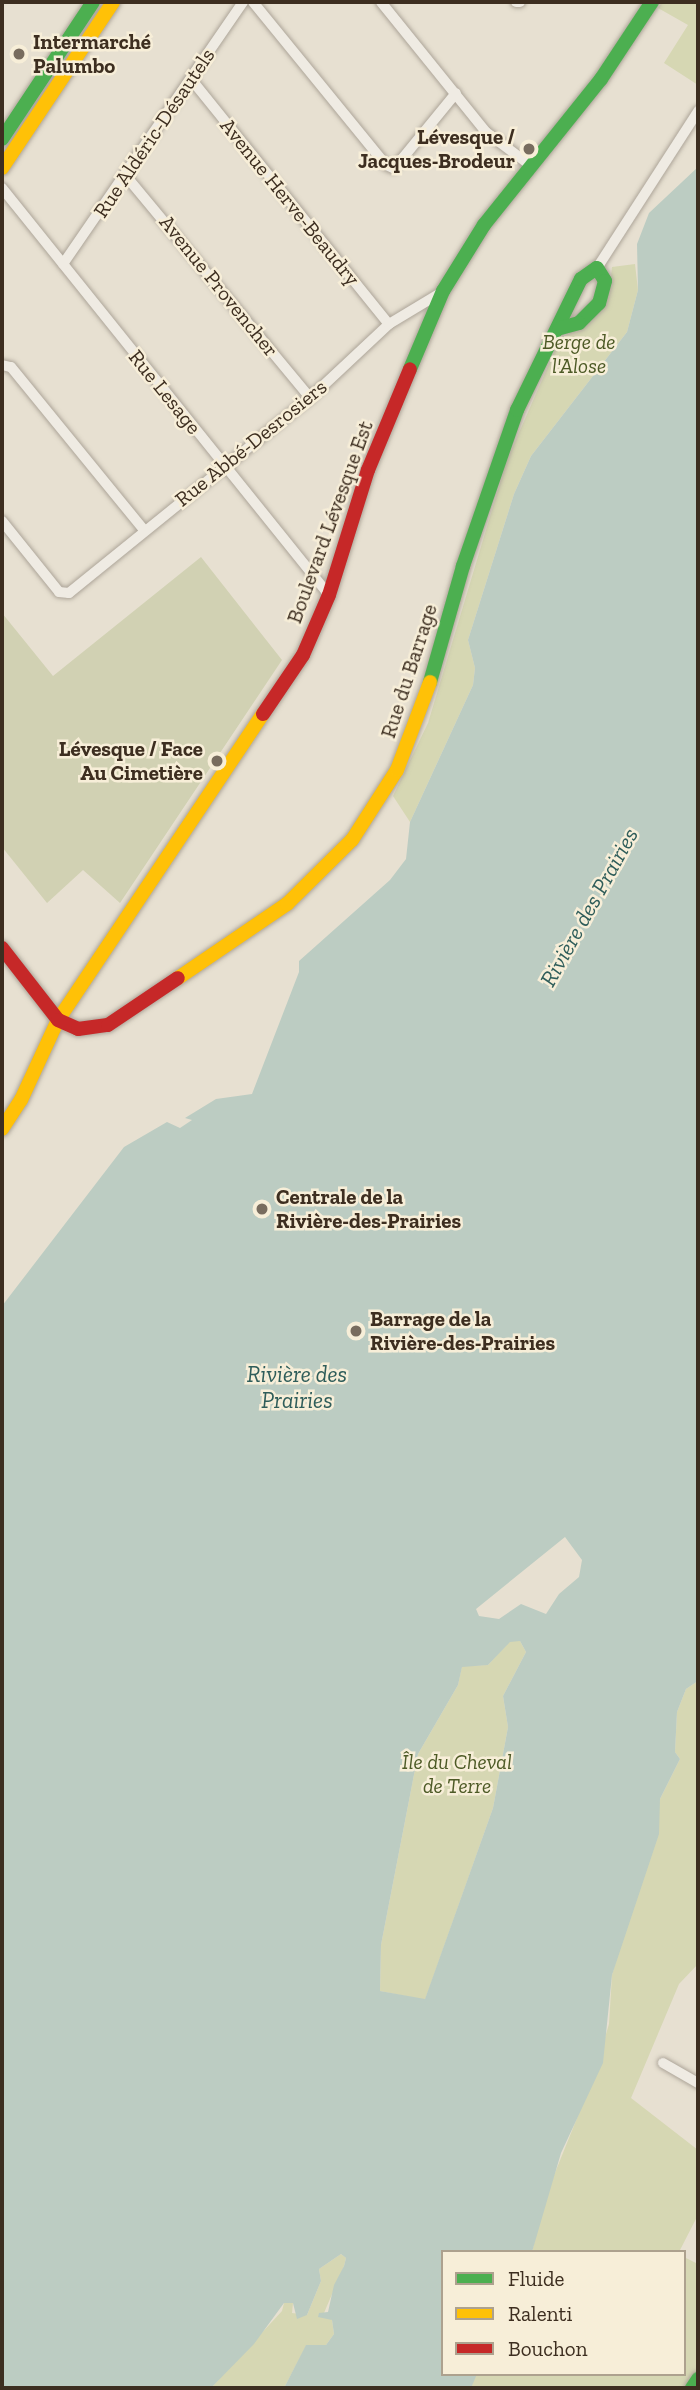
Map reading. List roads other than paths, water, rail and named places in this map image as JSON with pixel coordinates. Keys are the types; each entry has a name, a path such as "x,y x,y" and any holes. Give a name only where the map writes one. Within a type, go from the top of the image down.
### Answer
{"street":[{"path":"2,139 93,2"},
{"path":"2,168 113,2"},
{"name":"Rue Aldéric-Désautels","path":"63,264 243,2"},
{"path":"253,2 386,165 393,168 402,159 456,93"},
{"path":"381,2 486,132 530,165"},
{"name":"Boulevard Lévesque Est","path":"2,1129 21,1100 58,1020 303,655 329,596 368,470 443,291 484,225 601,79 652,2"},
{"name":"Avenue Herve-Beaudry","path":"191,79 389,324"},
{"name":"Rue du Barrage","path":"58,1020 78,1029 108,1025 287,904 359,830 397,770 423,709 463,566 517,410 560,328 581,279 591,268 597,268 698,111"},
{"name":"Avenue Provencher","path":"126,176 310,398"},
{"name":"Rue Lesage","path":"2,188 329,596"},
{"path":"560,328 579,323 599,303 606,281 597,268"},
{"name":"Rue Abbé-Desrosiers","path":"2,521 60,592 69,593 144,529 310,398 389,324 443,291"},
{"path":"2,365 11,367 144,529"},
{"path":"2,948 58,1020"},
{"path":"663,2063 698,2083"},
{"path":"692,2388 698,2379"}],"water":[{"name":"Rivière des Prairies","path":"698,167 698,1681 686,1689 677,1712 675,1752 680,1759 660,1799 659,1834 612,1975 603,2063 561,2153 533,2250 441,2250 441,2376 476,2376 471,2388 284,2388 306,2345 326,2345 334,2334 332,2320 318,2317 319,2313 328,2312 334,2285 346,2258 341,2254 319,2269 321,2281 307,2315 297,2319 293,2303 284,2303 254,2344 211,2388 2,2388 2,1306 124,1147 167,1122 180,1128 192,1120 185,1118 216,1099 252,1094 299,972 299,961 390,880 406,859 410,822 473,685 475,668 468,640 514,494 531,456 627,332 638,290 637,244 649,213","holes":["565,1537 582,1560 579,1577 559,1594 546,1614 521,1604 499,1619 479,1616 476,1609","520,1641 526,1652 503,1696 508,1727 493,1808 425,1999 380,1991 381,1945 418,1754 458,1685 462,1667 488,1665 510,1642"]}],"place":[{"name":"Intermarché Palumbo","path":"19,54"},
{"name":"Lévesque / Jacques-Brodeur","path":"529,149"},
{"name":"Lévesque / Face Au Cimetière","path":"217,761"},
{"name":"Centrale de la Rivière-des-Prairies","path":"262,1209"},
{"name":"Barrage de la Rivière-des-Prairies","path":"356,1331"}],"park label":[{"name":"Berge de l'Alose","path":"579,354"},
{"name":"Île du Cheval de Terre","path":"457,1774"}]}
